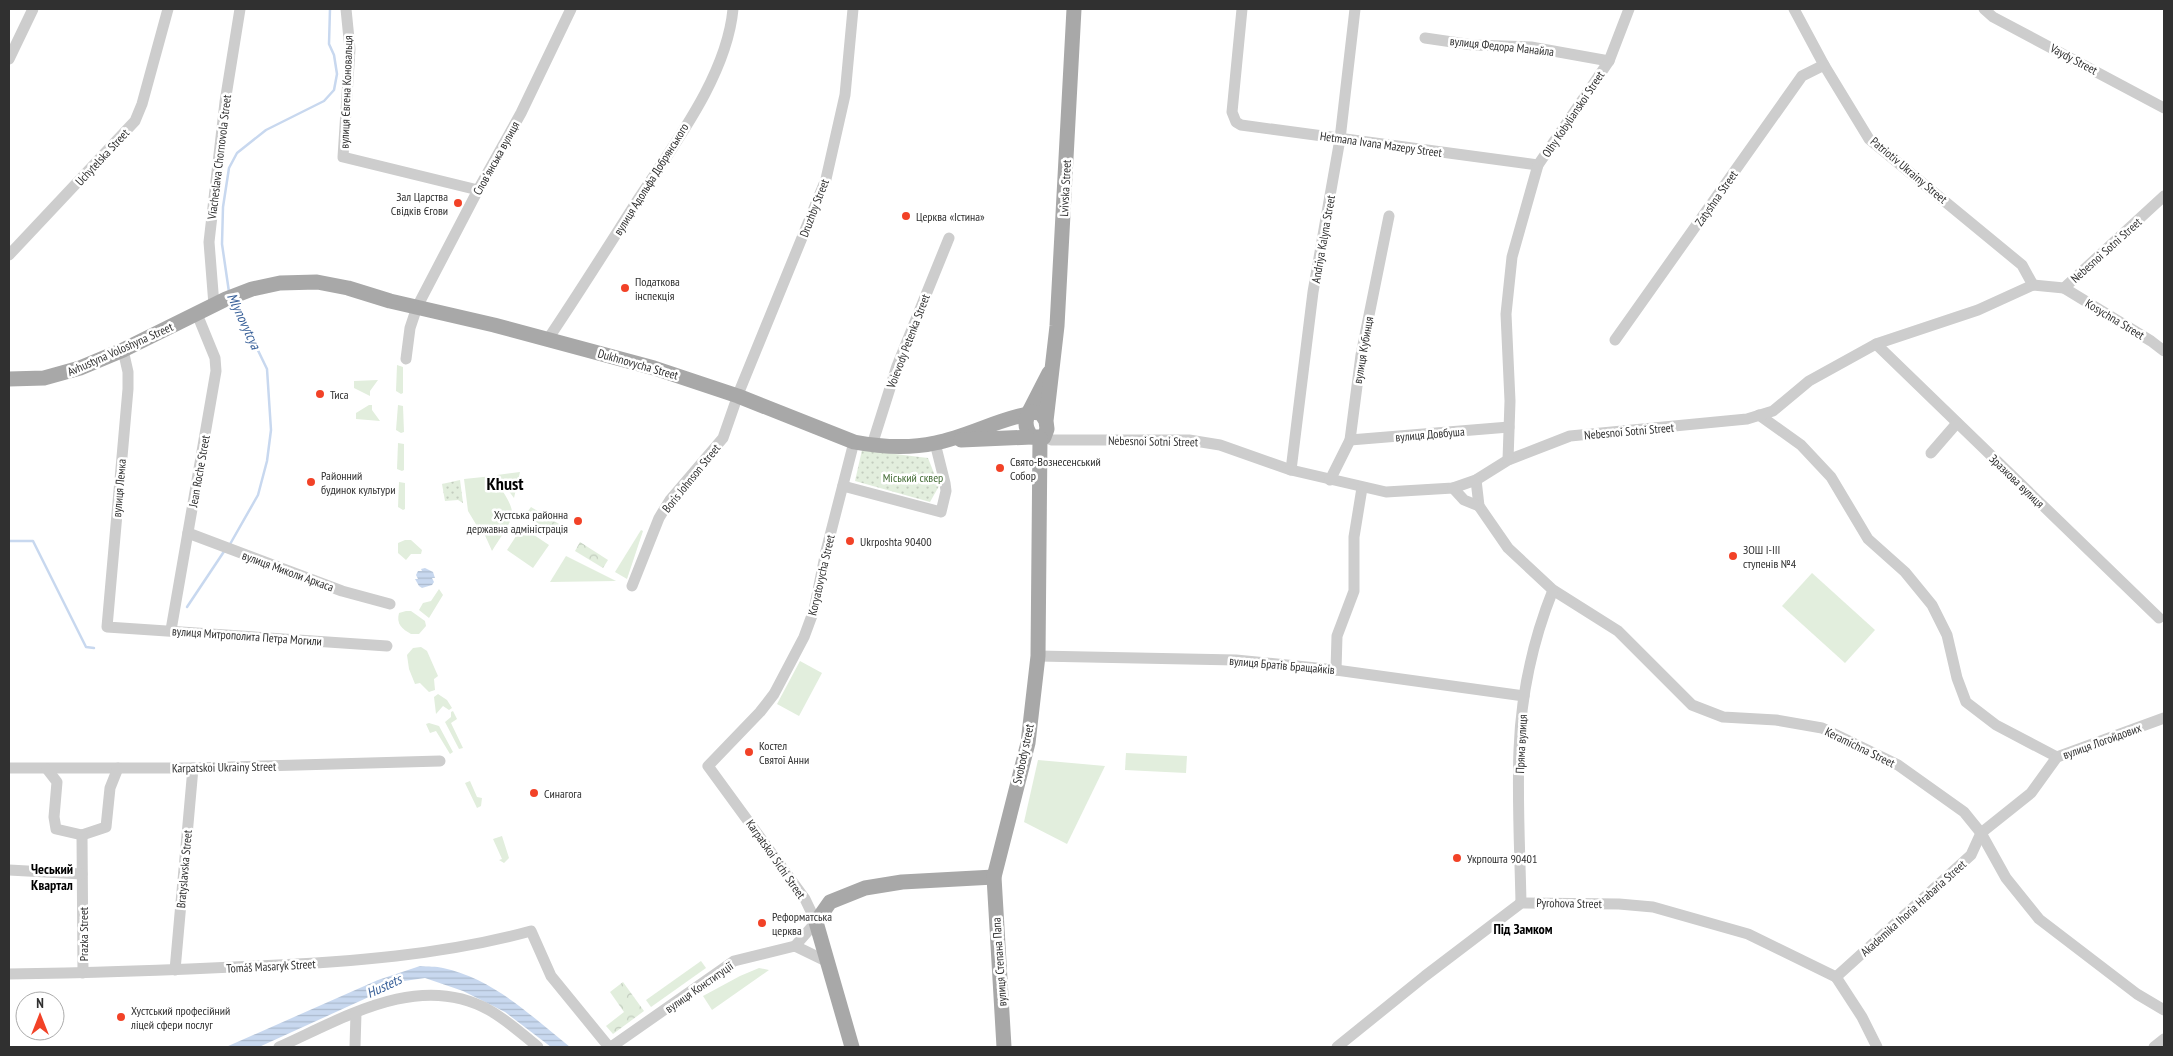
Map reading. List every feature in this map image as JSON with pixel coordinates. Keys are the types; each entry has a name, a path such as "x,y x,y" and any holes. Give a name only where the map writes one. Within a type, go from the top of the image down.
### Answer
{"main road":[{"name":"Lvivska Street","path":"1046,421 1057,326 1074,9"},
{"path":"226,299 280,283 317,282 417,306"},
{"name":"Avhustyna Voloshyna Street","path":"9,379 35,379 62,374 80,368 123,350 226,299"},
{"name":"Dukhnovycha Street","path":"417,306 654,368 738,396 854,442 890,447 938,442"},
{"name":"Lvivska Street","path":"1028,413 1052,367"},
{"path":"1028,413 1025,428 1039,438"},
{"path":"1028,413 1041,413 1046,421 1047,429 1039,438 938,442 1010,417 1028,413"},
{"name":"Svobody street","path":"994,877 1026,750 1038,656 1039,438"},
{"path":"816,922 826,905 833,900 865,888 902,882 994,877"},
{"name":"вулиця Степана Папа","path":"994,877 1004,1047"},
{"name":"Karpatskoi Sichi Street","path":"816,922 852,1047"}],"street":[{"path":"9,59 33,9"},
{"name":"Uchytelska Street","path":"9,255 135,121 142,104 168,9"},
{"name":"Viacheslava Chornovola Street","path":"226,299 209,242 225,102 240,9"},
{"name":"вулиця Євгена Коновальця","path":"346,9 350,48 343,157 478,190"},
{"name":"Словʼянська вулиця","path":"417,306 478,190 521,114 571,9"},
{"name":"вулиця Адольфа Добрянського","path":"548,339 710,84 726,47 733,9"},
{"name":"Druzhby Street","path":"738,396 826,179 845,95 853,9"},
{"name":"Hetmana Ivana Mazepy Street","path":"1242,9 1232,112 1236,122 1241,125 1538,165"},
{"name":"Andriya Kalyna Street","path":"1292,470 1314,292 1340,139 1355,9"},
{"name":"Olhy Kobylianskoi Street","path":"1508,460 1506,314 1512,258 1538,165 1609,62 1629,9"},
{"name":"Patriotiv Ukrainy Street","path":"1794,9 1824,65 1869,139 2022,265 2033,285"},
{"name":"Vaydy Street","path":"1984,9 1993,17 2164,108"},
{"name":"вулиця Федора Манайла","path":"1425,38 1473,45 1531,47 1609,62"},
{"name":"Zatyshna Street","path":"1616,340 1802,76 1824,65"},
{"name":"Nebesnoi Sotni Street","path":"1039,438 1052,440 1189,440 1220,445 1292,470 1362,488 1386,492 1453,488 1476,480 1508,460 1570,436 1747,419 1773,410 1809,381 1876,344 1978,310 2033,285 2064,288 2164,197"},
{"name":"вулиця Кубинця","path":"1330,480 1350,440 1360,355 1389,216"},
{"name":"Voievody Petenka Street","path":"872,445 897,366 949,238"},
{"name":"Kosychna Street","path":"2064,288 2152,341 2164,351"},
{"path":"406,360 410,328 417,306"},
{"name":"Jean Roche Street","path":"171,630 216,371 215,358 197,314"},
{"name":"Зразкова вулиця","path":"1876,344 2159,618"},
{"name":"вулиця Лемка","path":"107,627 128,389 128,372 123,350"},
{"name":"Boris Johnson Street","path":"632,586 659,518 670,500 723,438 738,396"},
{"path":"1760,415 1801,445 1831,477 1868,539 1905,572 1932,606 1947,635 1957,678 1966,702 1996,725 2058,757"},
{"path":"1931,454 1957,423"},
{"name":"вулиця Довбуша","path":"1350,440 1509,427"},
{"name":"Koryatovycha Street","path":"708,766 760,712 774,694 804,637 814,610 854,442"},
{"path":"843,486 940,512 946,491 938,442"},
{"name":"Keramichna Street","path":"1476,480 1479,506 1508,548 1553,590 1618,631 1692,705 1723,717 1776,720 1822,728 1898,765 1964,812 1980,833 2006,878 2039,919 2136,994 2164,1010"},
{"path":"1336,670 1337,636 1354,591 1354,537 1362,488"},
{"name":"Keramichna Street","path":"1453,488 1464,500 1479,506"},
{"name":"вулиця Миколи Аркаса","path":"188,533 342,591 390,604"},
{"name":"Пряма вулиця","path":"1521,903 1519,750 1524,696 1539,624 1553,590"},
{"name":"вулиця Митрополита Петра Могили","path":"107,627 387,646"},
{"name":"вулиця Братів Бращайків","path":"1038,656 1236,660 1336,670 1524,696"},
{"name":"вулиця Логойдових","path":"1980,833 2031,793 2058,757 2164,718"},
{"name":"Karpatskoi Ukrainy Street","path":"9,768 193,768 440,761"},
{"name":"Karpatskoi Sichi Street","path":"708,766 797,885 816,922"},
{"path":"47,769 56,782 54,817 56,829 82,835 106,827 110,788 118,768"},
{"name":"Bratyslavska Street","path":"175,970 193,768"},
{"name":"Akademika Ihoria Hrabaria Street","path":"1836,977 1971,855 1980,833"},
{"name":"Prazka Street","path":"82,835 83,973"},
{"path":"9,870 82,874"},
{"name":"Pyrohova Street","path":"1337,1047 1425,976 1521,903 1619,904 1653,907 1748,934 1836,977"},
{"path":"816,922 795,946 828,962"},
{"name":"Tomáš Masaryk Street","path":"9,974 175,970 348,962 488,943 531,931 551,976 610,1047"},
{"name":"вулиця Конституції","path":"610,1047 635,1032 734,961 795,946"},
{"path":"1836,977 1862,1018 1877,1047"},
{"path":"280,1047 356,1013 406,996 431,995 454,997 490,1010 538,1047"},
{"path":"354,1047 356,1013"},
{"path":"2154,1047 2164,1039"}],"green space":[{"path":"397,365 403,367 403,393 401,394 396,391"},
{"path":"378,380 370,391 370,396 354,388 354,381"},
{"path":"372,405 372,410 380,421 356,419 356,413"},
{"path":"398,405 403,406 404,432 401,433 396,430"},
{"path":"398,443 404,444 404,470 402,471 397,469"},
{"name":"Міський сквер","path":"862,450 928,458 939,486 930,502 855,481"},
{"path":"520,472 514,498 497,475"},
{"path":"493,476 511,507 512,514 507,528 492,551 480,524 477,526 468,511 464,479"},
{"path":"460,480 463,503 458,500 445,501 442,484"},
{"path":"399,482 405,483 405,509 403,510 398,507"},
{"path":"531,507 559,524 553,533 525,515"},
{"path":"522,527 549,545 533,568 507,550"},
{"path":"641,530 643,531 627,579 615,572"},
{"path":"411,540 422,550 421,554 411,554 406,560 398,553 398,543"},
{"path":"580,542 608,560 603,568 575,551"},
{"path":"566,556 616,581 550,582"},
{"path":"1812,573 1875,630 1845,663 1782,606"},
{"path":"439,589 443,595 429,618 419,610 423,603 431,601"},
{"path":"411,611 425,621 426,626 419,634 411,634 400,626 398,620 399,613"},
{"path":"421,647 427,651 438,676 434,679 435,690 429,692 420,683 415,684 409,669 407,655 413,648"},
{"path":"800,661 822,673 799,716 777,704"},
{"path":"438,694 447,700 452,708 449,710 443,706 436,714 434,697"},
{"path":"453,711 457,719 451,723 463,748 459,749 445,722 451,717 451,712"},
{"path":"426,724 439,726 453,752 450,754 436,731 430,733"},
{"path":"1126,753 1187,756 1186,773 1125,770"},
{"path":"1038,760 1105,766 1067,844 1024,822"},
{"path":"470,781 477,797 482,798 481,806 477,808 465,783"},
{"path":"502,836 509,858 504,863 499,860 502,859 493,839"},
{"path":"701,961 706,968 651,1007 646,1000"},
{"path":"759,968 769,970 712,1010 703,996"},
{"path":"623,982 644,1011 613,1034 606,1026 624,1012 610,992"}],"water":[{"path":"425,568 433,572 435,578 432,578 434,582 432,585 422,588 415,579 418,579 416,575 418,571 422,571 421,569"},
{"name":"Hustets","path":"420,966 443,968 462,973 479,981 511,1000 570,1047 551,1047 505,1012 463,991 425,978 404,981 259,1047 226,1047 378,980"}],"waterway":[{"name":"Mlynovytcya","path":"229,292 222,244 223,207 229,168 237,153 266,130 324,101 334,90 337,74 334,55 329,44 330,9"},
{"name":"Mlynovytcya","path":"229,546 258,495 267,461 271,430 267,369 234,301"},
{"name":"Mlynovytcya","path":"9,541 33,541 86,647 94,648"},
{"name":"Mlynovytcya","path":"187,607 225,550"}],"place":[{"name":"Зал Царства Свідків Єгови","path":"458,203"},
{"name":"Церква «Істина»","path":"906,216"},
{"name":"Податкова інспекція","path":"625,288"},
{"name":"Тиса","path":"320,394"},
{"name":"Свято-Вознесенський Собор","path":"1000,468"},
{"name":"Районний будинок культури","path":"311,482"},
{"name":"Хустська районна державна адміністрація","path":"578,521"},
{"name":"Ukrposhta 90400","path":"850,541"},
{"name":"ЗОШ І-ІІІ ступенів №4","path":"1733,556"},
{"name":"Костел Святої Анни","path":"749,752"},
{"name":"Синагога","path":"534,793"},
{"name":"Укрпошта 90401","path":"1457,858"},
{"name":"Реформатська церква","path":"762,923"},
{"name":"Хустський професійний ліцей сфери послуг","path":"121,1017"}],"district":[{"name":"Khust","path":"505,483"},
{"name":"Чеський Квартал","path":"52,878"},
{"name":"Під Замком","path":"1523,929"}]}
